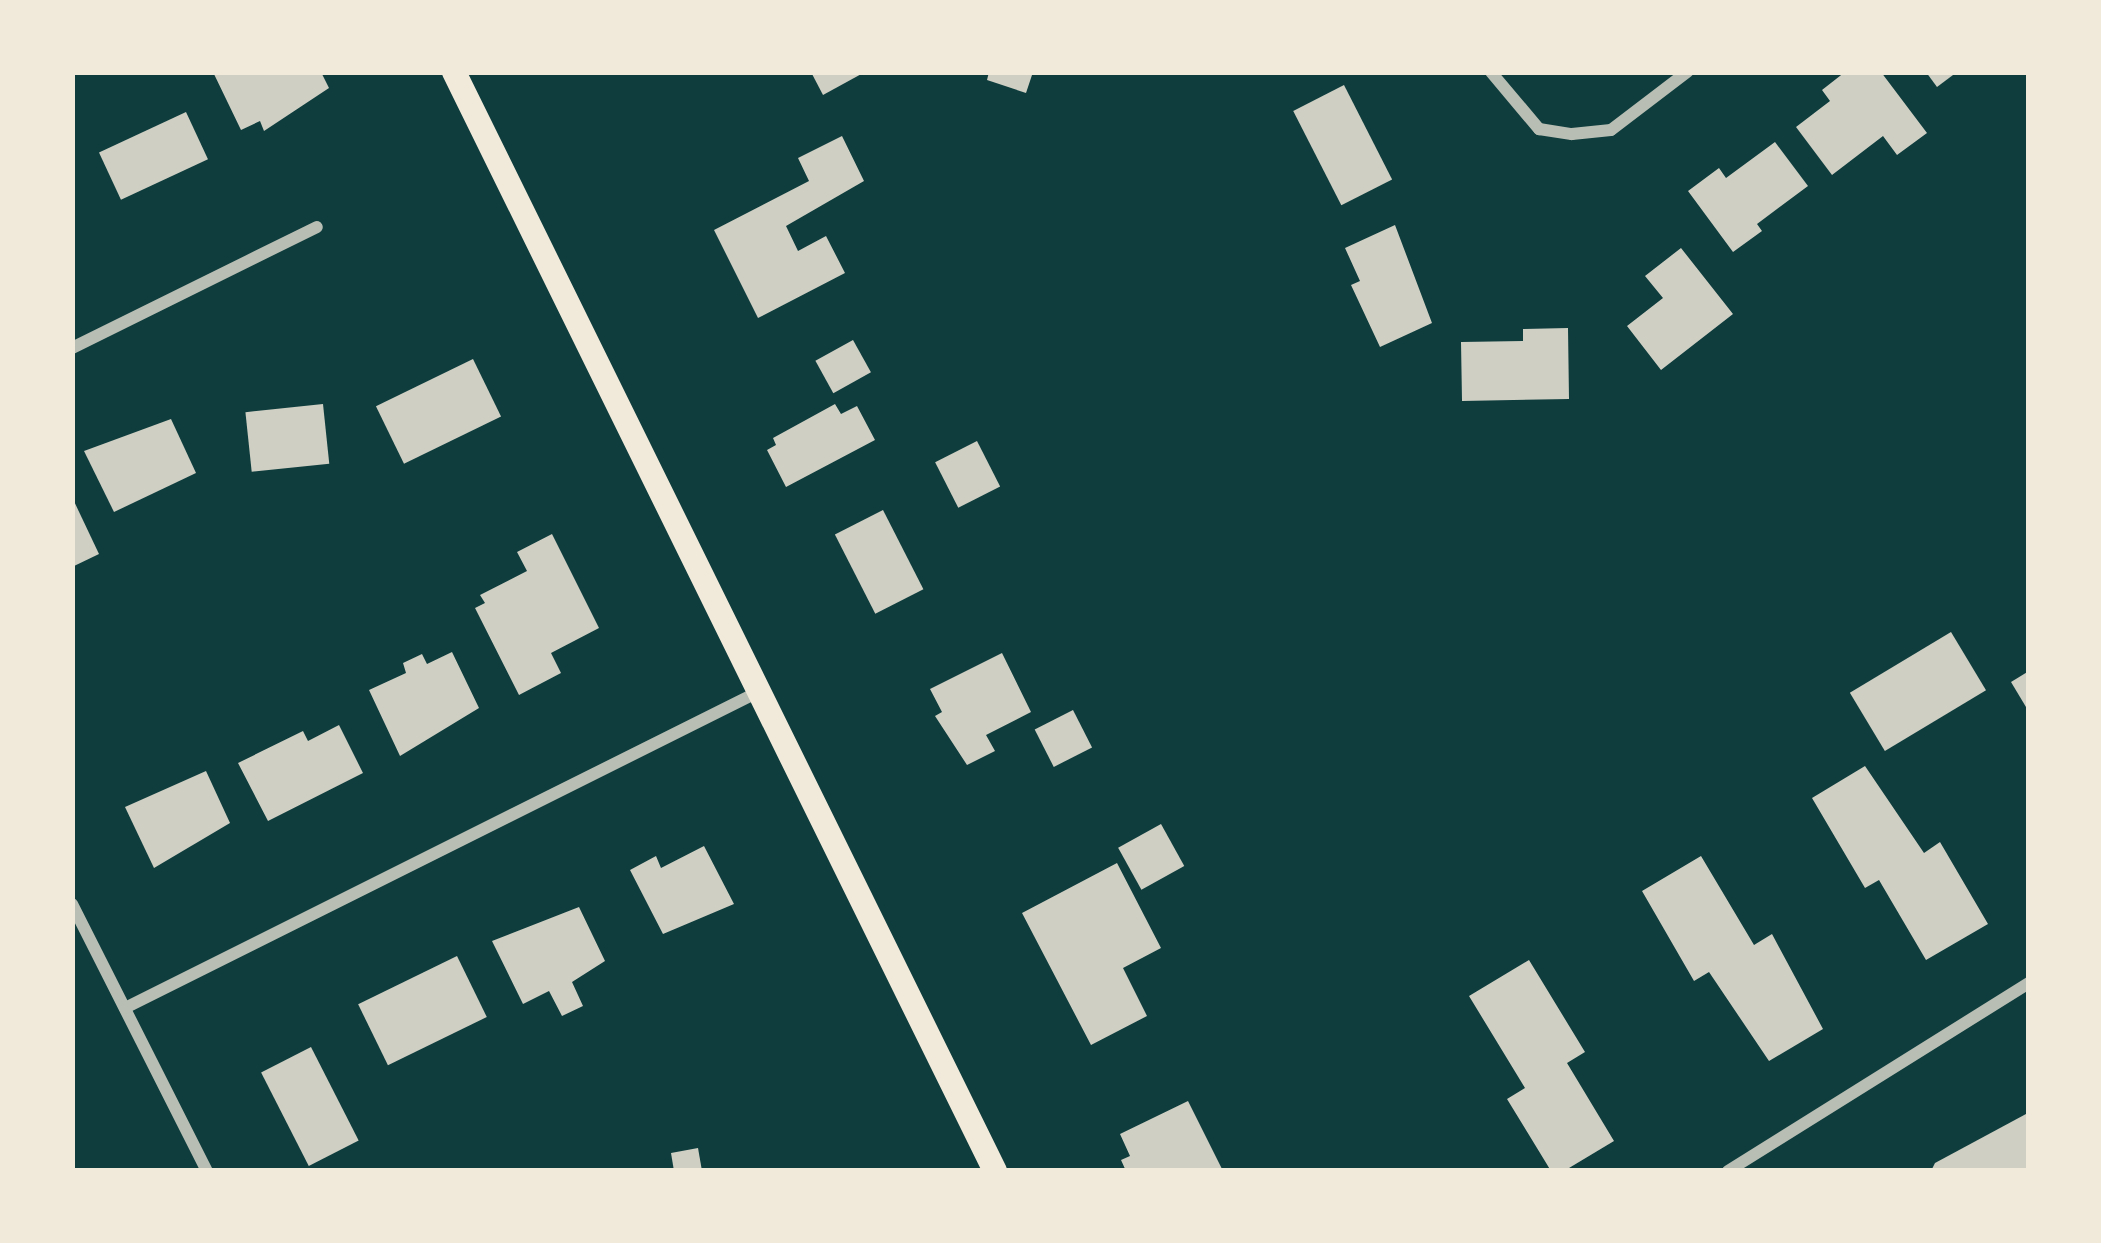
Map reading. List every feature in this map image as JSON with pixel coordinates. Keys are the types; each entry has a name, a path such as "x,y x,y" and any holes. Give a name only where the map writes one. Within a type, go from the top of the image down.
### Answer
{"main road":[{"path":"454,72 995,1171"}],"street":[{"path":"1491,72 1539,129 1572,134 1611,130 1687,72"},
{"path":"72,348 317,227"},
{"path":"125,1008 761,690"},
{"path":"72,904 207,1171"},
{"path":"1728,1171 2029,983"}],"building":[{"path":"213,72 321,72 329,88 264,131 260,121 241,130"},
{"path":"811,72 865,72 823,95"},
{"path":"989,72 1033,72 1026,93 987,80"},
{"path":"1845,72 1881,72 1927,133 1897,155 1883,136 1832,175 1796,127 1830,101 1822,90"},
{"path":"1926,72 1957,72 1937,87"},
{"path":"1344,85 1392,179 1341,205 1293,111"},
{"path":"186,112 208,159 121,200 99,153"},
{"path":"842,136 864,181 786,226 798,251 826,236 845,273 758,318 714,230 809,181 798,158"},
{"path":"1775,142 1808,186 1757,224 1762,231 1733,252 1688,191 1719,168 1726,178"},
{"path":"1395,225 1432,323 1380,347 1351,285 1360,281 1345,248"},
{"path":"1681,248 1733,314 1661,370 1627,326 1663,298 1645,276"},
{"path":"1568,328 1569,399 1462,401 1461,342 1523,341 1523,329"},
{"path":"853,340 871,372 833,393 815,361"},
{"path":"473,359 501,417 404,464 376,406"},
{"path":"323,404 329,464 252,472 245,412"},
{"path":"835,404 841,414 857,406 875,440 786,487 767,450 776,445 773,438"},
{"path":"171,419 196,473 114,512 84,451"},
{"path":"977,441 1000,486 958,508 935,462"},
{"path":"72,497 99,554 72,567"},
{"path":"883,510 923,589 875,614 835,535"},
{"path":"552,534 599,628 551,653 561,673 519,695 475,608 485,603 480,595 527,571 517,552"},
{"path":"1951,632 1986,690 1885,751 1850,693"},
{"path":"452,652 479,708 400,756 369,690 406,673 403,663 422,654 427,664"},
{"path":"1002,653 1031,712 986,735 995,751 967,765 935,716 942,712 930,689"},
{"path":"2029,671 2029,712 2011,682"},
{"path":"1073,710 1092,747 1054,767 1035,730"},
{"path":"339,725 363,773 268,821 238,763 303,731 308,741"},
{"path":"1865,766 1924,853 1940,842 1988,924 1926,960 1879,880 1865,888 1812,798"},
{"path":"206,771 230,823 154,868 125,807"},
{"path":"1161,824 1184,866 1141,890 1118,848"},
{"path":"704,846 734,904 663,934 630,870 656,856 661,868"},
{"path":"1701,856 1754,945 1772,934 1823,1029 1769,1061 1709,972 1694,981 1642,891"},
{"path":"1117,863 1161,948 1123,968 1147,1016 1091,1045 1022,913"},
{"path":"579,907 605,961 572,982 583,1006 562,1016 549,991 523,1004 492,941"},
{"path":"457,956 487,1017 388,1065 358,1004"},
{"path":"1529,960 1585,1052 1567,1063 1614,1141 1564,1171 1551,1171 1507,1099 1525,1088 1469,996"},
{"path":"311,1047 359,1141 309,1166 261,1072"},
{"path":"1188,1101 1223,1171 1126,1171 1121,1160 1130,1156 1120,1134"},
{"path":"2026,1114 2029,1171 1931,1171 1935,1163"},
{"path":"698,1148 702,1171 674,1171 671,1153"}]}
